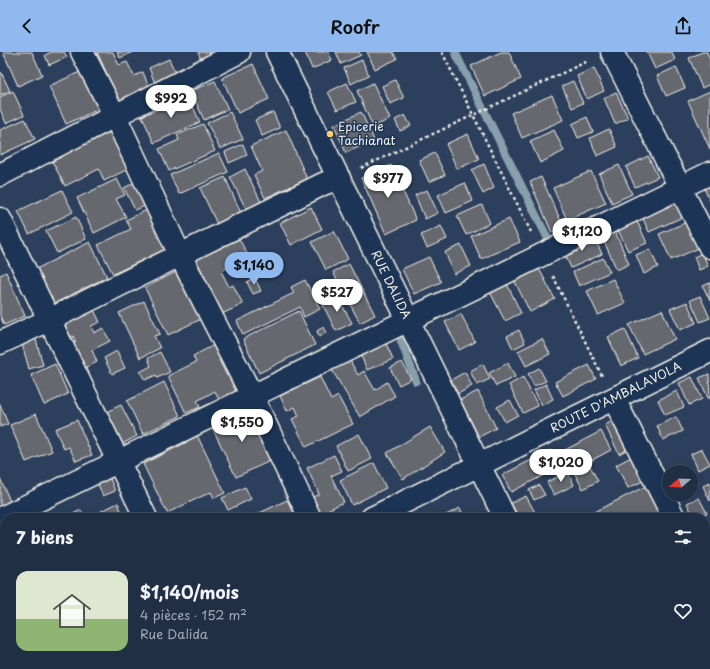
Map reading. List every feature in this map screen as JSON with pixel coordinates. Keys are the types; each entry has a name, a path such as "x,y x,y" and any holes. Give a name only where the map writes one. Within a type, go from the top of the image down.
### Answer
{"street":[{"path":"82,52 115,116 180,255 252,396 308,513"},
{"path":"0,175 239,52"},
{"name":"RUE DALIDA","path":"277,52 503,513"},
{"path":"612,52 710,247"},
{"path":"12,513 710,173"},
{"path":"0,343 338,178"},
{"path":"0,219 144,513"},
{"name":"ROUTE D'AMBALAVOLA","path":"382,513 710,351"},
{"path":"614,399 671,513"}],"path":[{"path":"442,52 614,399"},
{"path":"338,178 474,116 590,60"}],"building":[{"path":"3,52 32,52 42,75 18,86"},
{"path":"52,52 64,52 67,57 49,65 45,55"},
{"path":"97,52 113,52 119,65 127,62 134,76 143,72 150,90 120,103"},
{"path":"117,52 133,52 120,58"},
{"path":"198,52 216,52 202,62"},
{"path":"305,52 328,52 332,60 312,69"},
{"path":"336,52 359,52 361,55 341,64"},
{"path":"367,52 393,52 397,59 375,69"},
{"path":"501,52 509,52 521,79 485,96 471,66"},
{"path":"647,52 672,52 675,60 655,69"},
{"path":"702,52 707,52 710,60 710,84 702,88 689,58"},
{"path":"169,59 177,76 156,86 149,68"},
{"path":"362,60 369,75 351,84 344,68"},
{"path":"253,64 269,99 238,113 222,78"},
{"path":"676,67 685,88 666,96 657,76"},
{"path":"594,68 604,91 587,99 577,76"},
{"path":"82,71 99,109 66,124 49,86"},
{"path":"1,72 10,91 0,95 0,73"},
{"path":"395,80 404,98 390,104 382,86"},
{"path":"215,81 228,109 204,120 191,91"},
{"path":"573,81 583,103 572,108 562,86"},
{"path":"347,83 356,102 337,110 328,92"},
{"path":"373,83 390,119 373,127 357,91"},
{"path":"13,91 24,115 6,123 0,109 0,97"},
{"path":"710,91 710,149 688,101"},
{"path":"616,92 628,118 615,124 604,98"},
{"path":"552,95 563,120 522,138 511,113"},
{"path":"188,96 200,122 154,143 142,116"},
{"path":"230,112 243,139 220,149 207,123"},
{"path":"273,112 280,128 262,136 255,120"},
{"path":"361,112 374,140 346,153 334,125"},
{"path":"405,115 411,126 400,131 395,120"},
{"path":"587,117 593,132 578,138 572,124"},
{"path":"25,119 35,139 0,155 0,130"},
{"path":"203,124 215,151 169,171 159,149 179,140 177,135"},
{"path":"609,129 617,147 597,156 590,138"},
{"path":"286,130 307,179 265,198 254,175 262,171 251,146"},
{"path":"554,130 564,151 540,163 530,141"},
{"path":"110,132 128,169 104,181 99,169 65,186 52,161"},
{"path":"468,134 479,159 457,169 446,144"},
{"path":"243,144 247,155 229,163 225,152"},
{"path":"219,153 228,172 179,194 170,175"},
{"path":"435,153 445,175 429,182 419,160"},
{"path":"648,156 658,177 635,187 626,167"},
{"path":"484,164 494,188 483,194 472,170"},
{"path":"391,165 416,220 386,234 361,178"},
{"path":"619,165 632,194 612,203 599,174"},
{"path":"245,169 262,204 247,211 230,177"},
{"path":"591,171 606,203 567,220 553,188"},
{"path":"225,177 241,213 217,224 200,188"},
{"path":"541,177 564,228 552,233 530,182"},
{"path":"117,179 125,195 116,199 126,217 94,233 77,198"},
{"path":"710,181 710,201 702,184"},
{"path":"134,183 145,206 135,210 124,188"},
{"path":"465,183 473,201 446,213 438,195"},
{"path":"62,190 73,212 29,234 18,211"},
{"path":"427,190 438,213 425,219 415,195"},
{"path":"675,194 685,216 649,232 639,210"},
{"path":"482,205 490,223 466,235 457,216"},
{"path":"311,207 322,229 291,245 280,223"},
{"path":"151,208 170,247 113,274 98,245 131,229 126,220"},
{"path":"76,217 86,239 57,253 46,231"},
{"path":"509,219 520,242 481,259 471,236"},
{"path":"636,219 647,243 628,251 617,228"},
{"path":"687,222 699,248 671,260 659,234"},
{"path":"441,226 447,239 427,248 421,235"},
{"path":"614,229 629,264 617,270 601,235"},
{"path":"334,231 348,259 326,270 312,242"},
{"path":"593,235 602,254 571,268 563,250"},
{"path":"239,239 249,257 221,271 229,287 233,285 243,304 222,314 196,259"},
{"path":"90,242 107,277 51,305 34,270"},
{"path":"461,245 471,266 454,274 445,252"},
{"path":"650,249 658,267 644,274 636,255"},
{"path":"702,253 708,266 699,270 694,257"},
{"path":"429,257 441,282 414,294 402,269"},
{"path":"603,258 610,272 579,286 573,272"},
{"path":"349,264 375,315 360,323 333,272"},
{"path":"537,265 555,299 530,312 513,278"},
{"path":"178,271 201,319 168,335 145,288"},
{"path":"6,272 25,316 4,325 0,316 0,275"},
{"path":"255,278 261,291 253,294 247,282"},
{"path":"613,279 625,303 598,315 587,291"},
{"path":"305,280 320,309 304,317 300,307 243,335 237,321 294,293 291,287"},
{"path":"710,283 710,301 703,286"},
{"path":"507,284 521,313 505,321 490,292"},
{"path":"337,296 352,323 336,331 322,303"},
{"path":"700,296 710,318 700,322 690,300"},
{"path":"144,301 160,334 154,336 160,348 140,358 119,313"},
{"path":"687,302 696,323 680,330 670,309"},
{"path":"94,310 100,322 91,326 94,333 103,328 110,341 92,350 97,362 83,369 70,344 76,342 73,336 64,340 58,328"},
{"path":"662,310 675,339 643,354 629,325"},
{"path":"299,311 315,345 259,373 243,339"},
{"path":"461,314 475,342 459,350 445,322"},
{"path":"323,327 326,333 319,337 317,331"},
{"path":"625,329 638,358 621,366 608,337"},
{"path":"519,330 525,343 513,349 507,336"},
{"path":"35,336 43,365 29,369 21,340"},
{"path":"542,339 550,354 526,366 518,351"},
{"path":"385,341 393,359 367,370 359,351"},
{"path":"218,343 225,357 219,360 227,376 232,374 239,389 219,400 215,391 197,401 200,407 186,413 168,376 196,362 193,356"},
{"path":"117,351 125,368 112,374 104,358"},
{"path":"160,352 170,372 157,378 156,375 145,380 140,372 151,366 148,358"},
{"path":"349,359 358,375 364,371 375,390 387,382 395,396 360,417 332,370"},
{"path":"402,362 411,379 399,385 390,368"},
{"path":"508,363 515,377 496,386 489,373"},
{"path":"55,364 68,394 44,405 31,375"},
{"path":"483,364 490,379 477,385 470,371"},
{"path":"589,365 596,379 563,396 555,382"},
{"path":"539,368 546,381 534,386 528,374"},
{"path":"465,372 472,386 458,394 451,380"},
{"path":"709,374 710,398 708,398 699,378"},
{"path":"320,377 331,400 338,396 353,424 306,447 292,419 299,416 295,407 287,411 280,396"},
{"path":"523,377 538,406 523,413 509,385"},
{"path":"692,377 702,399 689,405 679,383"},
{"path":"164,382 180,416 143,434 127,401"},
{"path":"546,384 553,399 542,405 534,390"},
{"path":"478,391 496,428 479,437 460,400"},
{"path":"677,391 684,407 665,415 658,400"},
{"path":"510,400 518,415 505,422 497,407"},
{"path":"0,404 8,424 0,427"},
{"path":"121,405 137,436 120,445 104,413"},
{"path":"248,409 272,460 236,477 212,427"},
{"path":"36,414 52,451 26,462 10,425"},
{"path":"621,417 635,445 619,454 605,425"},
{"path":"676,417 683,431 663,440 657,426"},
{"path":"77,420 92,455 76,461 69,447 64,449 55,429"},
{"path":"430,427 445,452 403,479 387,453"},
{"path":"195,431 225,493 214,498 211,492 167,513 143,464 187,442 184,437"},
{"path":"601,431 611,450 575,469 565,450"},
{"path":"359,434 372,459 348,471 336,446"},
{"path":"702,449 710,464 698,470 698,465 696,465 691,454"},
{"path":"551,450 560,467 511,492 502,475"},
{"path":"334,455 342,471 331,476 344,502 318,513 311,498 319,494 307,468"},
{"path":"633,456 645,480 628,488 616,465"},
{"path":"374,463 386,488 352,505 340,480"},
{"path":"590,466 598,481 583,489 575,474"},
{"path":"568,472 574,485 554,495 547,482"},
{"path":"109,476 115,491 103,496 97,482"},
{"path":"0,478 12,506 0,511"},
{"path":"710,482 710,501 703,486"},
{"path":"539,485 545,495 534,500 529,490"},
{"path":"648,485 662,513 592,513"},
{"path":"245,487 251,499 228,510 222,498"},
{"path":"526,496 535,513 516,513 511,503"},
{"path":"699,498 707,513 692,513 687,503 698,501"},
{"path":"287,500 294,513 260,513"},
{"path":"118,503 122,513 102,513 101,511"},
{"path":"460,508 462,513 450,513"},
{"path":"81,510 82,513 75,513"}],"waterway":[{"path":"455,52 547,237"},
{"path":"401,341 416,381"}],"place":[{"name":"Epicerie Tachianat","path":"330,134"}]}
